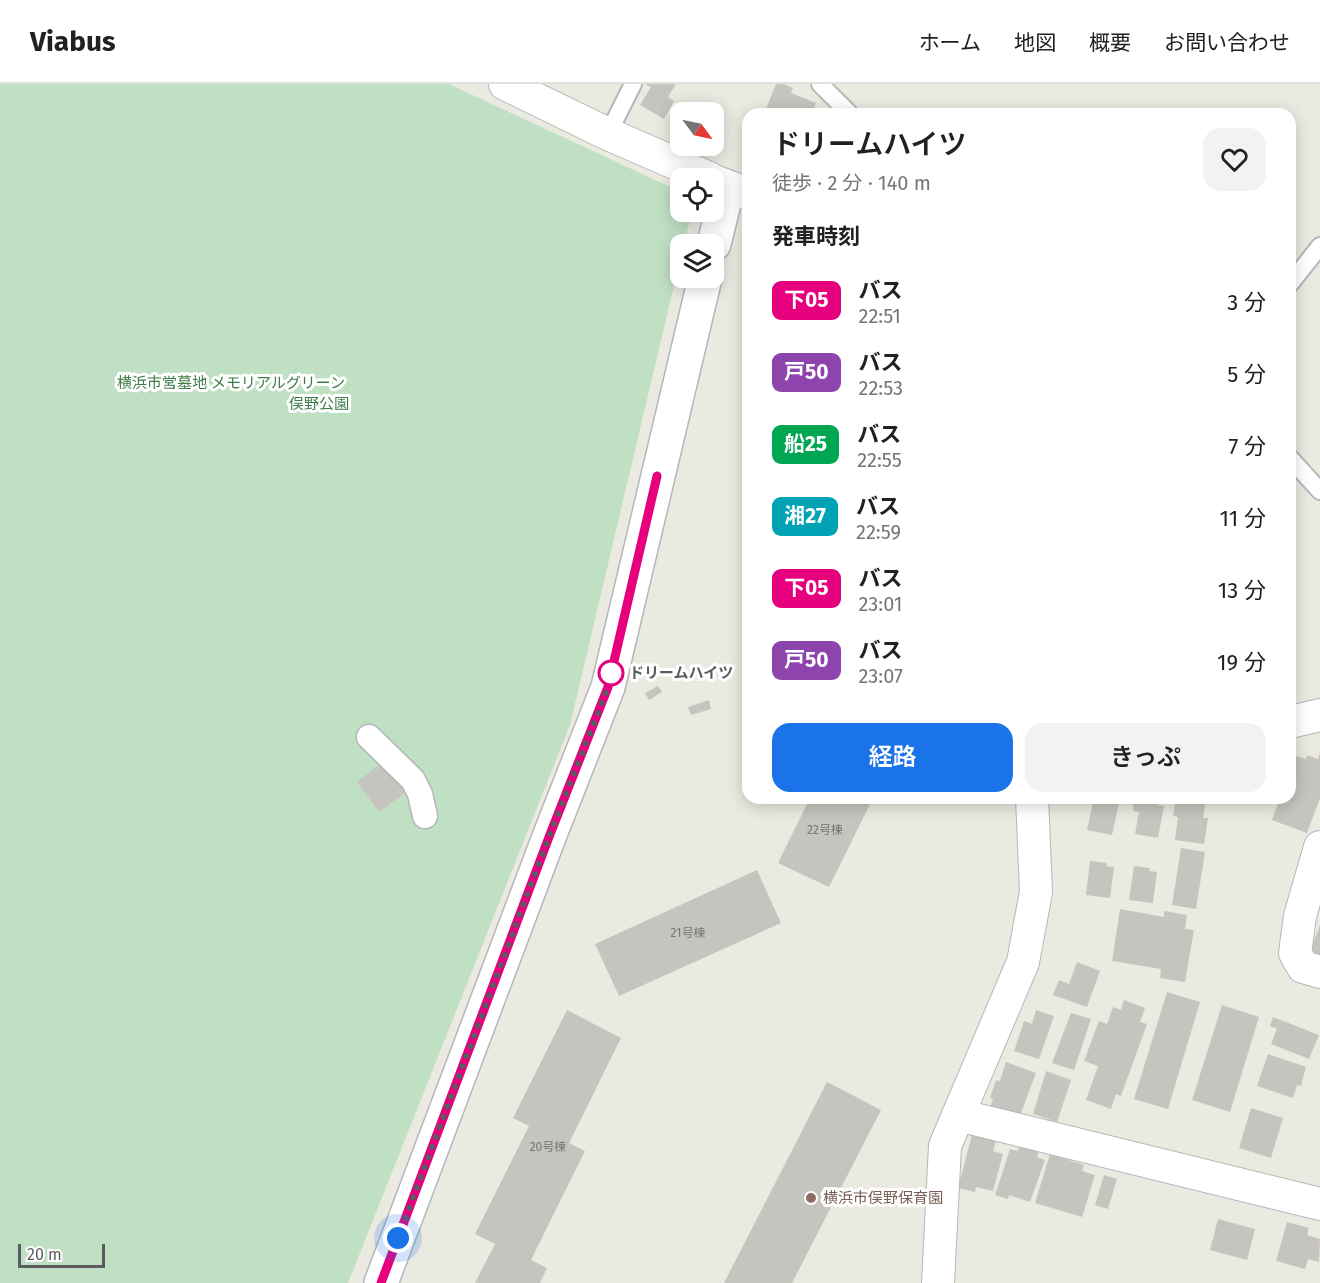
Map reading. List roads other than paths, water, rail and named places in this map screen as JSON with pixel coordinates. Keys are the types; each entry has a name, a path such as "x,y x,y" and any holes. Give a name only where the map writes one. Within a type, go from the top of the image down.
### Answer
{"street":[{"path":"505,84 608,134 725,185 716,234"},
{"path":"381,1283 608,687 703,288"},
{"path":"1296,720 1320,714"},
{"path":"369,738 413,780 420,794 425,816"},
{"path":"938,1283 945,1146 1023,962 1036,892 1036,804"},
{"path":"1320,847 1300,916 1295,953 1303,968 1320,972"},
{"path":"958,1115 1320,1204"}],"lane":[{"path":"608,134 633,84"},
{"path":"820,84 844,108"},
{"path":"1296,276 1320,246"},
{"path":"1296,465 1320,491"}],"place":[{"name":"ドリームハイツ","path":"611,673"},
{"name":"横浜市俣野保育園","path":"811,1198"}],"park label":[{"name":"横浜市営墓地 メモリアルグリーン","path":"231,383"},
{"name":"俣野公園","path":"319,404"}]}
